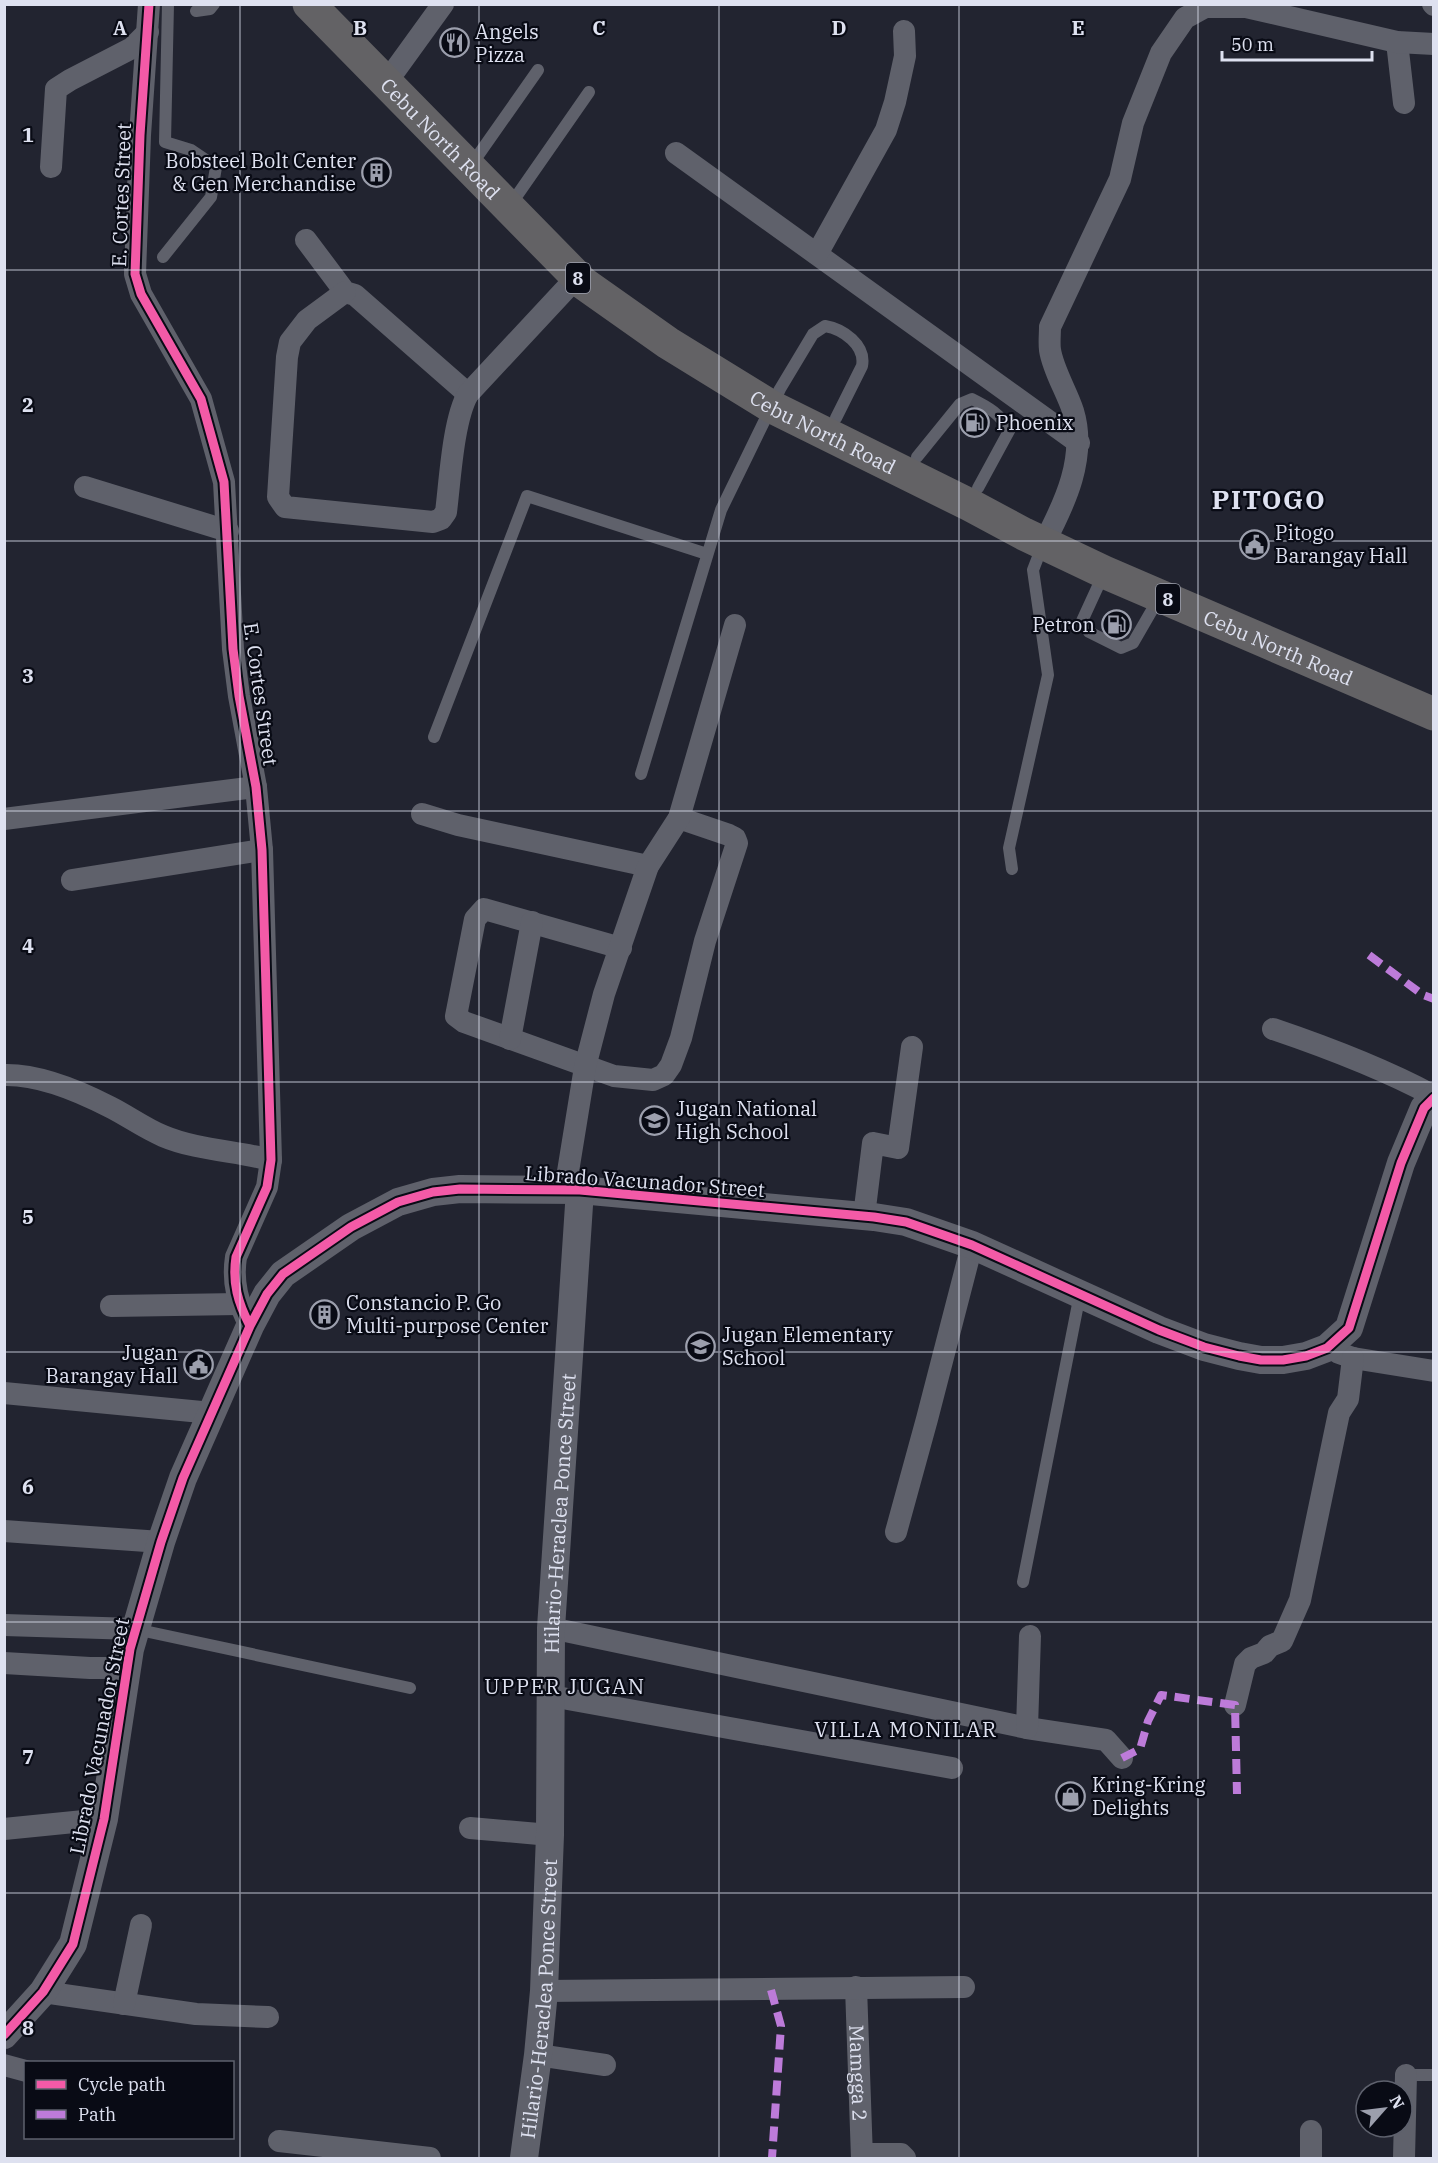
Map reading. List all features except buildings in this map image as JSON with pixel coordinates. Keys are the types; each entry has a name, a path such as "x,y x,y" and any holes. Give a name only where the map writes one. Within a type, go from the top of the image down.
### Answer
{"main road":[{"name":"Cebu North Road","path":"309,4 479,154 616,288 728,361 776,398 836,418 978,488 1104,572 1434,714"},
{"name":"Cebu North Road","path":"333,4 390,75 577,277 668,343 1049,534 1434,694"}],"street":[{"name":"E. Cortes Street","path":"148,4 135,273 141,294 201,399 224,482 233,649 238,696 256,787 261,850 271,1160 267,1187 236,1257 234,1284 245,1315"},
{"path":"390,75 443,4"},
{"path":"1049,534 1070,488 1079,443 1073,411 1050,350 1050,327 1120,179 1133,123 1161,53 1185,18 1205,7 1246,7 1397,42 1434,44"},
{"path":"817,254 886,130 895,102 904,56 904,31"},
{"path":"51,167 56,89 132,48 148,32"},
{"path":"1397,42 1404,103"},
{"path":"676,153 1079,443"},
{"path":"306,240 345,292 355,295 468,394"},
{"path":"345,292 307,320 290,342 287,357 278,497 285,507 433,522 441,519 446,512 459,419 468,394 577,277"},
{"path":"85,487 228,531"},
{"path":"572,1190 585,1067 604,994 648,866 679,818 735,625"},
{"path":"4,819 256,787"},
{"path":"422,814 458,825 648,866"},
{"path":"621,948 484,909 475,919 456,1016 464,1022 614,1076 652,1080 664,1075 671,1065 681,1038 705,940 737,843 735,838 729,835 679,818"},
{"path":"72,880 261,850"},
{"path":"510,1039 532,922"},
{"path":"1273,1029 1336,1051 1393,1075 1434,1097"},
{"path":"864,1216 873,1143 898,1148 912,1047"},
{"path":"4,1075 47,1081 109,1106 163,1136 191,1145 271,1160"},
{"name":"Librado Vacunador Street","path":"4,2035 43,1992 73,1944 104,1818 135,1629 183,1478 212,1413 245,1315 267,1294 283,1274 351,1227 398,1202 433,1192 460,1189 572,1190 864,1216 906,1222 972,1245 1159,1330 1204,1347 1239,1356 1284,1360 1306,1356 1327,1348 1349,1328 1401,1164 1424,1108 1434,1097"},
{"name":"Hilario-Heraclea Ponce Street","path":"524,2158 544,1991 550,1835 551,1628 572,1190"},
{"path":"896,1532 972,1245"},
{"path":"111,1306 245,1315"},
{"path":"1327,1348 1353,1358 1434,1371"},
{"path":"1235,1705 1245,1664 1251,1658 1264,1653 1270,1646 1282,1641 1300,1600 1339,1413 1348,1399 1353,1358"},
{"path":"4,1394 212,1413"},
{"path":"4,1532 161,1542"},
{"path":"4,1625 135,1629"},
{"path":"551,1628 1027,1728 1106,1740 1122,1758"},
{"path":"1027,1728 1030,1636"},
{"path":"4,1663 128,1668"},
{"path":"551,1696 952,1768"},
{"path":"4,1829 104,1818"},
{"path":"470,1828 550,1835"},
{"path":"124,2004 141,1925"},
{"name":"Mamgga 2","path":"856,1987 862,2156"},
{"path":"544,1991 964,1987"},
{"path":"43,1992 196,2014 268,2017"},
{"path":"538,2055 605,2065"},
{"path":"4,2065 24,2071"},
{"path":"1404,2158 1406,2075"},
{"path":"1311,2132 1311,2158"},
{"path":"279,2141 345,2154 430,2158"},
{"path":"862,2156 901,2154 905,2158"}],"lane":[{"path":"163,257 211,197 216,167 191,150 165,142 168,4"},
{"path":"196,11 210,9 214,4"},
{"path":"479,154 537,70"},
{"path":"518,194 589,92"},
{"path":"641,774 721,510 776,398 813,334 825,326 834,327 849,337 859,347 863,359 836,418"},
{"path":"917,457 960,404 972,399 1004,420 1009,431 978,488"},
{"path":"434,737 527,496 707,554"},
{"path":"1011,868 1009,848 1048,675 1032,570 1049,534"},
{"path":"1104,572 1082,621 1089,632 1121,648 1133,643 1160,596"},
{"path":"1023,1582 1080,1294"},
{"path":"135,1629 410,1688"},
{"path":"1406,2075 1434,2076"}],"marked path":[{"path":"1369,955 1423,995 1434,999"},
{"path":"1122,1758 1140,1749 1148,1721 1161,1695 1235,1705 1237,1794"},
{"path":"771,1990 781,2026 772,2158"}],"cycle path":[{"path":"149,4 140,135 135,274 141,294 201,399 224,482 233,649 239,696 256,787 262,850 271,1160 267,1187 236,1257 237,1293 250,1326"},
{"path":"4,2035 43,1992 73,1944 104,1819 130,1649 161,1542 183,1478 250,1326 267,1294 283,1274 351,1227 398,1202 433,1192 460,1189 580,1190 874,1217 906,1222 972,1245 1159,1330 1204,1347 1261,1360 1283,1360 1306,1356 1327,1348 1349,1328 1401,1163 1424,1108 1434,1098"}],"place":[{"name":"Angels Pizza","path":"454,42"},
{"name":"Bobsteel Bolt Center & Gen Merchandise","path":"377,172"},
{"name":"Phoenix","path":"975,422"},
{"name":"Pitogo Barangay Hall","path":"1254,544"},
{"name":"Petron","path":"1116,624"},
{"name":"Jugan National High School","path":"655,1120"},
{"name":"Constancio P. Go Multi-purpose Center","path":"325,1314"},
{"name":"Jugan Elementary School","path":"701,1346"},
{"name":"Jugan Barangay Hall","path":"199,1364"},
{"name":"Kring-Kring Delights","path":"1071,1796"}],"district":[{"name":"PITOGO","path":"1269,499"},
{"name":"UPPER JUGAN","path":"565,1686"},
{"name":"VILLA MONILAR","path":"906,1729"}]}
